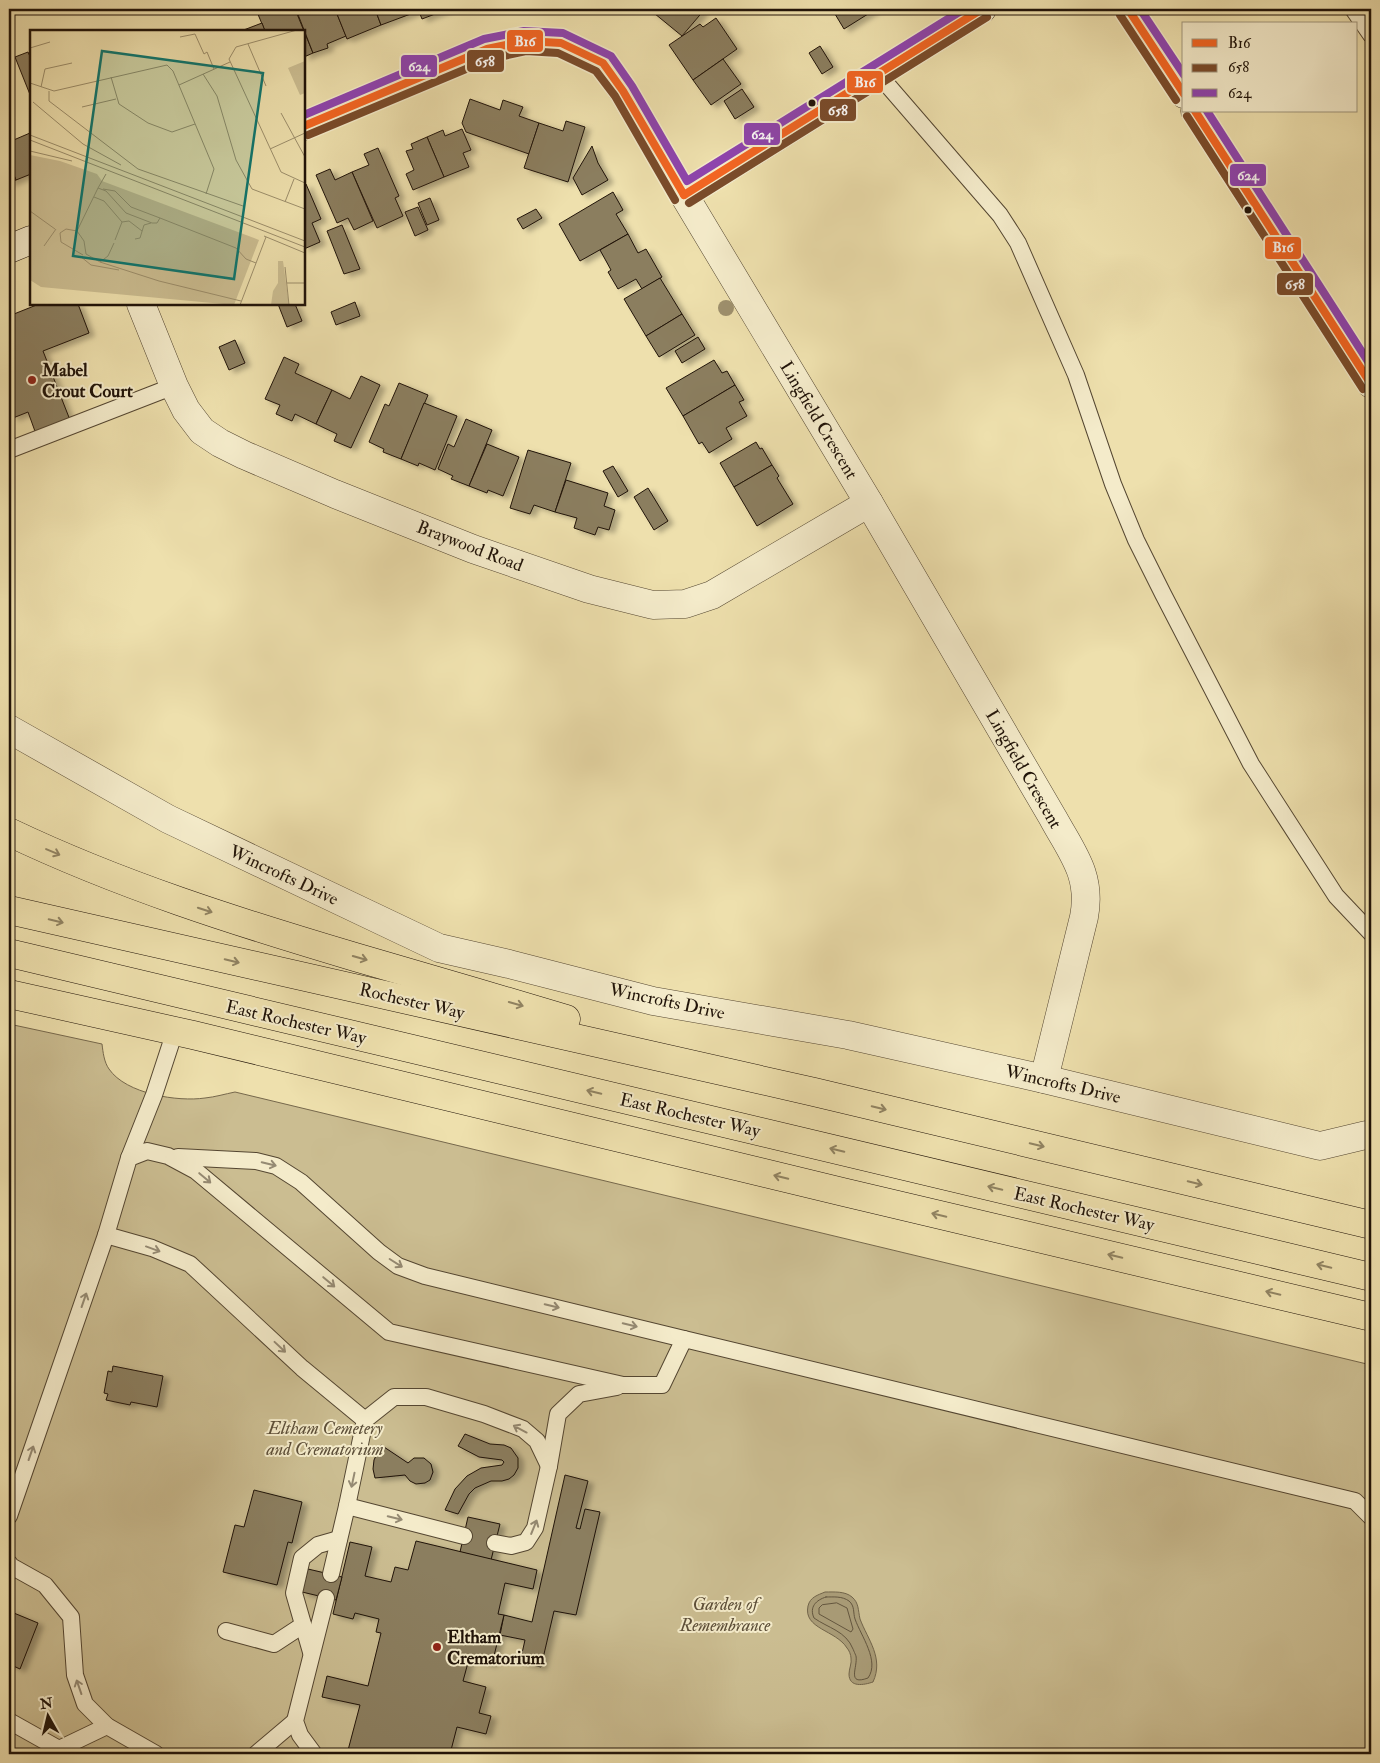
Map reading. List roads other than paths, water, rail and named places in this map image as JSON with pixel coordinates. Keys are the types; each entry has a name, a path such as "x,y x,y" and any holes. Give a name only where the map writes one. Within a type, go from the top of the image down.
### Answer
{"highway":[{"path":"9,832 167,898 308,943 814,1092 1371,1225"},
{"name":"Rochester Way","path":"9,910 814,1092"},
{"name":"East Rochester Way","path":"9,954 1371,1277"},
{"path":"9,994 175,1031 1371,1317"}],"street":[{"path":"1128,9 1182,91"},
{"path":"684,195 878,74 967,13"},
{"name":"Lingfield Crescent","path":"305,126 487,50 525,41 561,43 602,63 623,91 869,503 1053,818 1085,880 1087,902 1084,917 1044,1080"},
{"path":"1196,112 1371,384"},
{"path":"9,249 30,240"},
{"name":"Braywood Road","path":"141,305 174,386 186,410 202,431 244,455 335,494 473,549 589,589 653,605 685,604 712,595 869,503"},
{"name":"Wincrofts Drive","path":"9,729 168,819 439,948 510,964 653,1001 848,1035 1320,1146 1366,1135"}],"lane":[{"path":"1354,9 1371,35"},
{"path":"878,74 1000,215 1018,243 1076,375 1113,484 1136,540 1163,594 1251,764 1336,896 1371,933"},
{"path":"9,450 174,386"},
{"path":"9,1516 106,1235 129,1158 154,1094 175,1031"},
{"path":"129,1158 148,1151 168,1156 256,1161 276,1166 301,1182 379,1252 398,1266 425,1276 1354,1501 1371,1517"},
{"path":"168,1156 196,1171 389,1332 623,1385"},
{"path":"106,1235 152,1248 190,1264 302,1368 365,1420"},
{"path":"495,1543 511,1546 526,1542 535,1528 558,1414 579,1394 623,1385 662,1385 684,1339"},
{"path":"331,1574 365,1420 394,1397 426,1397 484,1414 523,1429 537,1441 549,1466"},
{"path":"347,1506 464,1536"},
{"path":"312,1653 302,1625 294,1593 302,1558 318,1545 339,1539"},
{"path":"9,1563 11,1566 45,1585 70,1617 75,1675 85,1704 106,1726 156,1754"},
{"path":"314,1754 300,1735 295,1721 326,1598"},
{"path":"226,1631 274,1644 302,1625"},
{"path":"256,1754 295,1721"},
{"path":"9,1722 63,1751 106,1726"}],"water":[{"path":"825,1592 846,1594 856,1602 860,1619 876,1657 877,1665 873,1682 858,1684 851,1682 849,1674 851,1657 848,1649 836,1637 810,1620 808,1614 809,1603 815,1597"}],"place":[{"name":"Mabel Crout Court","path":"32,380"},
{"name":"Eltham Crematorium","path":"437,1647"}],"park label":[{"name":"Eltham Cemetery and Crematorium","path":"325,1438"},
{"name":"Garden of Remembrance","path":"725,1614"}]}
